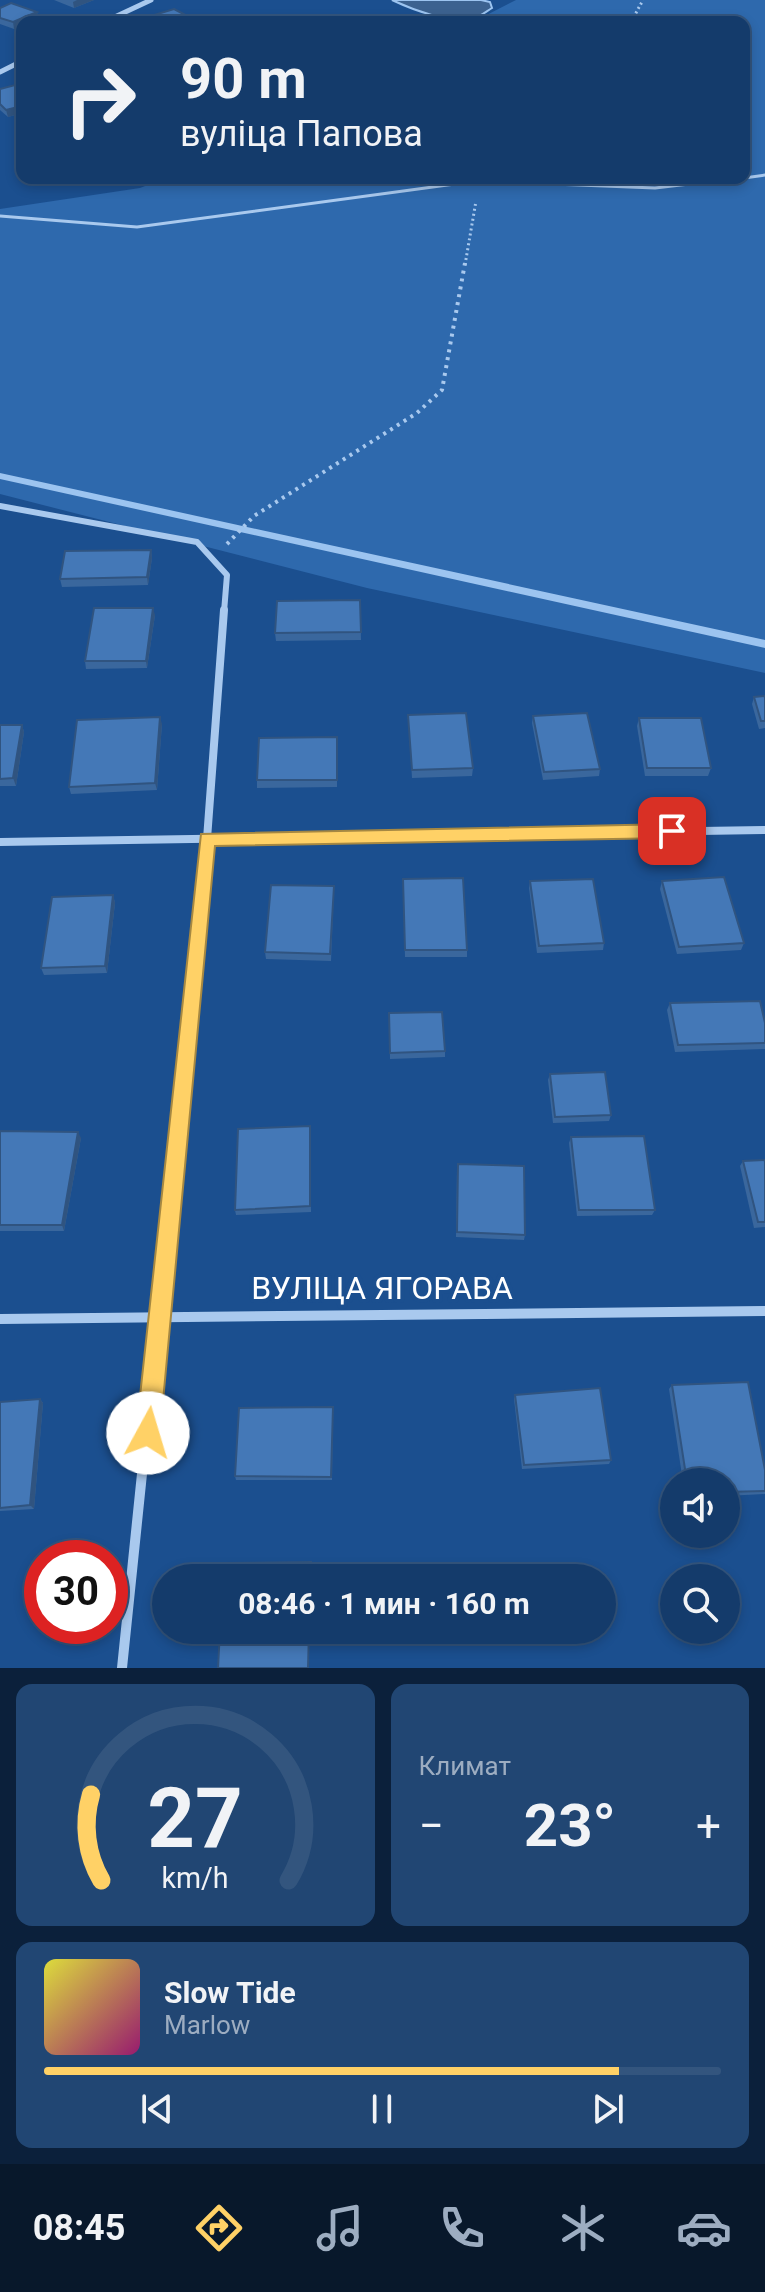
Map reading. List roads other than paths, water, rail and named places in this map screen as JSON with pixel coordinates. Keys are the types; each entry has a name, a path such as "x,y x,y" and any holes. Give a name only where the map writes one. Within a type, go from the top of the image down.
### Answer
{"street":[{"path":"117,16 151,0"},
{"path":"0,506 197,542 227,575 207,839 161,1315 122,1668"},
{"path":"0,842 765,830"},
{"name":"ВУЛІЦА ЯГОРАВА","path":"0,1319 765,1311"}],"lane":[{"path":"0,216 137,227 455,184"},
{"path":"553,184 655,188 690,184"}],"waterway":[{"path":"0,476 765,644"}]}
